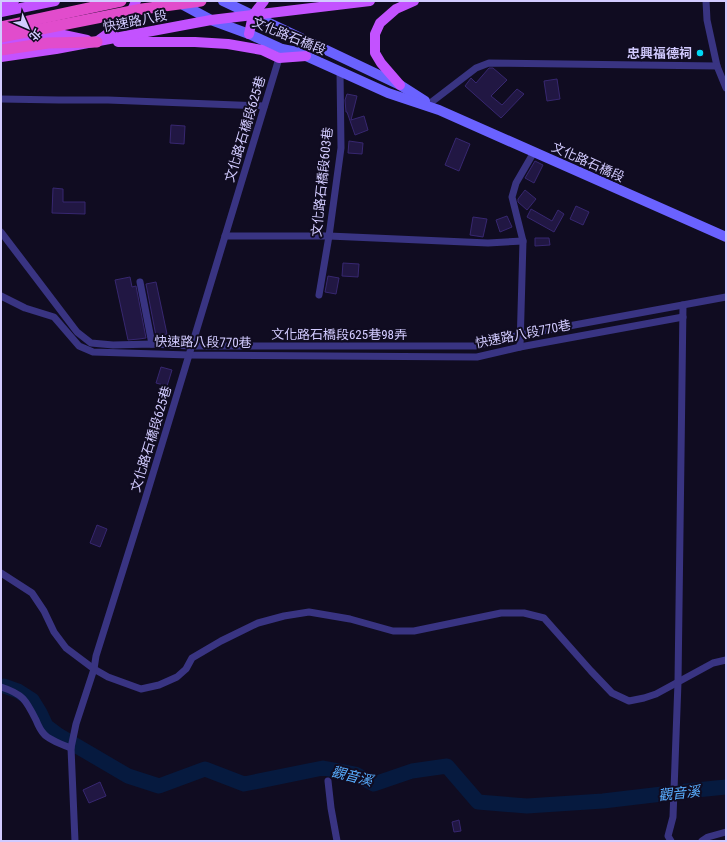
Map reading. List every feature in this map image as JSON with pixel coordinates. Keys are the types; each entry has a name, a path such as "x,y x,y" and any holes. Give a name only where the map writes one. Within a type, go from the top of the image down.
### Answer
{"highway":[{"path":"1,27 121,1"},
{"path":"1,37 142,9 201,1"},
{"path":"1,50 48,43 97,42"}],"main road":[{"path":"1,7 14,1"},
{"path":"1,12 55,1"},
{"path":"97,42 123,22 136,1"},
{"name":"文化路石橋段","path":"176,1 211,20 249,34 280,53 306,56 388,93 439,110 726,237"},
{"name":"文化路石橋段","path":"223,1 400,85 439,110"},
{"path":"249,34 253,15 264,1"},
{"name":"快速路八段","path":"1,58 56,50 211,20 370,1"},
{"path":"400,85 381,63 375,52 375,34 380,23 396,9 414,1"},
{"path":"1,43 59,34 97,42 196,42 228,44 280,53"}],"street":[{"path":"706,1 707,20 717,66 726,88"},
{"name":"文化路石橋段625巷","path":"75,841 71,748 76,724 94,669 96,656 145,500 280,53"},
{"path":"429,104 476,68 489,63 717,66"},
{"name":"文化路石橋段603巷","path":"319,295 341,148 340,71"},
{"path":"1,99 108,100 264,106"},
{"path":"520,347 523,242 512,197 516,183 534,152"},
{"name":"文化路石橋段625巷98弄","path":"1,232 78,332 91,343 113,345 475,346 520,335 726,297"},
{"path":"225,236 329,236 523,242"},
{"path":"140,282 152,344"},
{"name":"快速路八段770巷","path":"1,296 25,308 54,317 79,346 93,352 189,355 477,356 683,317"},
{"path":"671,841 668,836 673,817 678,682 683,305"},
{"path":"1,573 32,593 54,632 66,648 94,669 108,677 142,689 159,685 176,677 186,669 192,658 227,638 258,623 284,616 309,612 350,619 393,631 414,631 502,614 524,613 544,618 590,671 612,693 629,700 644,698 656,694 713,663 726,660"},
{"path":"1,687 14,691 22,698 28,705 41,731 45,735 71,748"},
{"path":"328,781 330,808 337,841"},
{"path":"702,841 708,837 726,832"}],"building":[{"path":"489,68 493,68 507,80 491,96 502,105 517,89 524,94 501,118 465,86 471,78 476,83"},
{"path":"557,79 560,99 547,101 544,81"},
{"path":"347,94 357,96 351,120 364,116 368,130 355,135 346,112 345,100"},
{"path":"171,125 185,126 184,144 170,143"},
{"path":"456,138 470,144 459,171 445,165"},
{"path":"349,141 363,143 362,154 348,153"},
{"path":"535,161 543,165 534,183 525,178"},
{"path":"53,188 63,189 63,202 85,202 85,214 52,213"},
{"path":"525,190 536,199 527,210 518,202 518,199"},
{"path":"576,206 589,212 583,225 570,219"},
{"path":"531,209 552,221 558,210 564,214 554,232 527,217"},
{"path":"507,216 512,227 500,232 496,220"},
{"path":"473,217 487,219 483,237 470,235"},
{"path":"535,238 549,238 550,245 535,246"},
{"path":"343,263 359,264 358,277 342,276"},
{"path":"328,276 339,278 336,294 325,292"},
{"path":"130,277 132,287 136,286 146,338 128,340 115,280"},
{"path":"156,282 167,334 156,336 146,284"},
{"path":"161,367 172,370 167,386 156,383"},
{"path":"97,525 107,529 100,547 90,543"},
{"path":"100,782 106,796 89,803 83,790"},
{"path":"459,820 461,831 454,832 452,822"}],"waterway":[{"name":"觀音溪","path":"4,686 18,691 32,700 46,726 58,735 128,776 159,786 205,769 244,784 323,768 355,774 374,784 412,771 447,766 478,802 527,806 603,801 726,787"}],"place":[{"name":"忠興福德祠","path":"700,53"}]}
